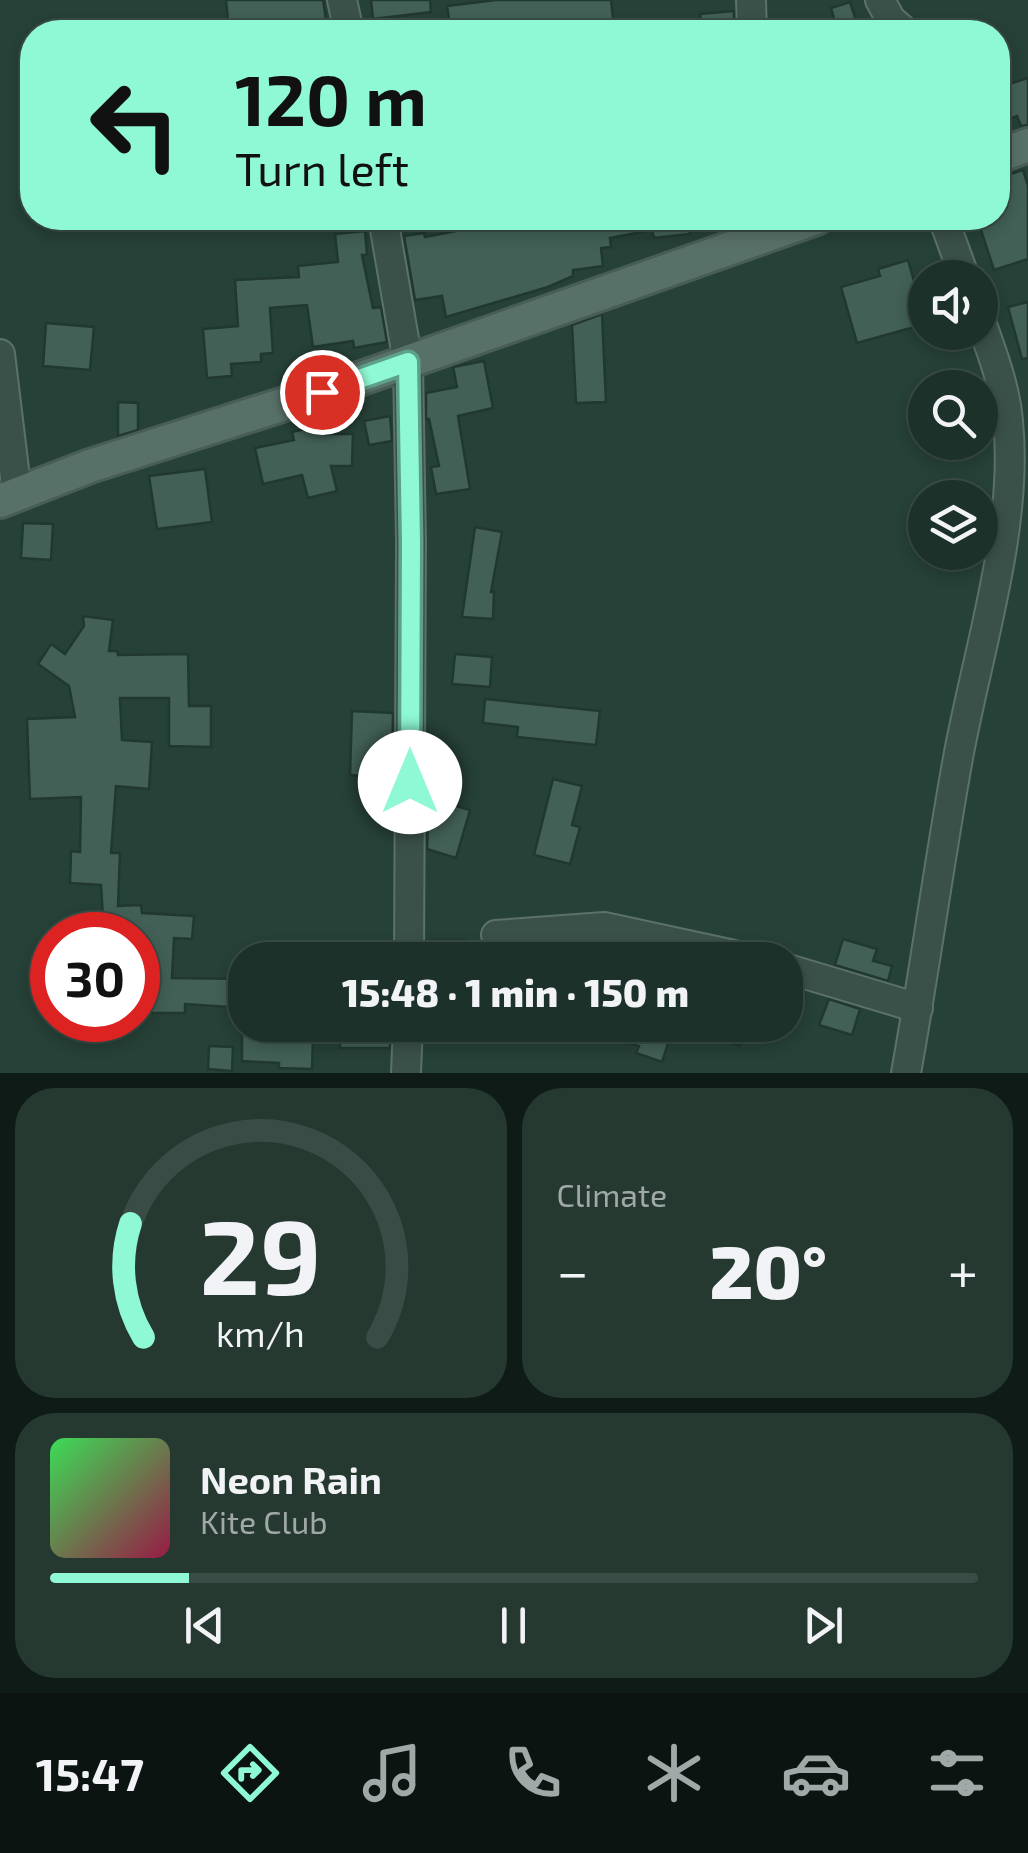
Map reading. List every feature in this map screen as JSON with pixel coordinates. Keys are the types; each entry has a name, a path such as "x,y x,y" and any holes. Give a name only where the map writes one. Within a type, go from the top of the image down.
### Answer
{"main road":[{"path":"9,498 90,466 408,362 759,230"}],"street":[{"path":"385,230 408,362 409,942"},
{"path":"946,230 957,260"},
{"path":"906,1073 958,758 996,574 1007,498 1008,422 991,350"},
{"path":"0,354 9,498"},
{"path":"496,935 604,927 674,942"},
{"path":"803,973 918,1008"},
{"path":"406,1073 407,1042"}],"building":[{"path":"226,0 323,0 326,20 228,20"},
{"path":"371,0 430,0 431,12 373,19"},
{"path":"496,0 611,0 613,20 449,20 447,6"},
{"path":"850,2 856,20 834,20 831,8"},
{"path":"734,11 734,20 701,20 700,14"},
{"path":"1028,78 1028,125 1021,126 1017,116 1010,119 1010,84"},
{"path":"1023,170 1028,186 1028,259 998,269 998,260 991,260 981,230 1010,230 1010,174"},
{"path":"461,230 652,230 610,238 611,247 601,248 603,266 573,270 573,276 548,287 446,317 442,296 415,300 404,236 424,233 425,237"},
{"path":"652,230 690,230 690,234 654,238"},
{"path":"365,231 367,255 362,255 373,308 381,307 387,342 354,348 353,341 313,347 307,305 270,308 273,353 261,354 261,362 231,364 232,376 207,378 203,329 238,326 235,280 299,277 298,266 338,262 335,234"},
{"path":"908,260 908,329 857,343 841,287 880,276 878,269"},
{"path":"1028,302 1028,358 1022,359 1008,307"},
{"path":"602,314 606,402 576,403 572,325"},
{"path":"46,323 94,327 90,370 43,366"},
{"path":"484,361 493,408 458,416 470,489 436,494 431,467 439,466 426,419 426,393 457,387 453,367"},
{"path":"118,402 138,403 138,430 118,436"},
{"path":"390,416 392,441 369,445 364,421"},
{"path":"321,425 323,434 353,434 352,466 331,466 337,491 308,498 302,475 263,484 255,448 294,440 292,432"},
{"path":"205,469 212,522 157,529 149,476"},
{"path":"23,523 53,524 51,560 21,558"},
{"path":"475,527 502,532 491,592 493,619 462,617"},
{"path":"83,616 113,620 109,651 117,651 118,655 188,654 189,706 211,706 211,747 169,746 169,698 120,698 122,740 152,742 149,789 116,786 111,853 120,853 118,906 141,905 142,912 103,912 101,885 70,883 71,851 80,852 81,797 30,799 27,719 75,717 69,686 38,664 51,644 65,654 84,626"},
{"path":"455,654 492,657 490,687 452,684"},
{"path":"485,699 600,711 596,745 517,737 518,727 483,723"},
{"path":"352,711 393,713 392,778 350,775"},
{"path":"553,779 582,786 572,825 580,827 570,864 534,855"},
{"path":"429,798 470,810 456,858 427,849"},
{"path":"160,914 194,916 192,939 174,938 172,978 228,979 228,1007 185,1004 185,1013 160,1013"},
{"path":"843,939 877,949 873,961 892,966 888,981 835,965"},
{"path":"432,940 465,940 465,942"},
{"path":"829,999 860,1009 852,1035 819,1025"},
{"path":"242,1042 313,1042 312,1069 242,1061"},
{"path":"340,1042 390,1042 390,1048 340,1048"},
{"path":"625,1042 668,1042 662,1062 636,1053 639,1046"},
{"path":"209,1046 233,1047 232,1071 208,1069"}],"route":[{"path":"322,392 408,362 410,782"}]}
